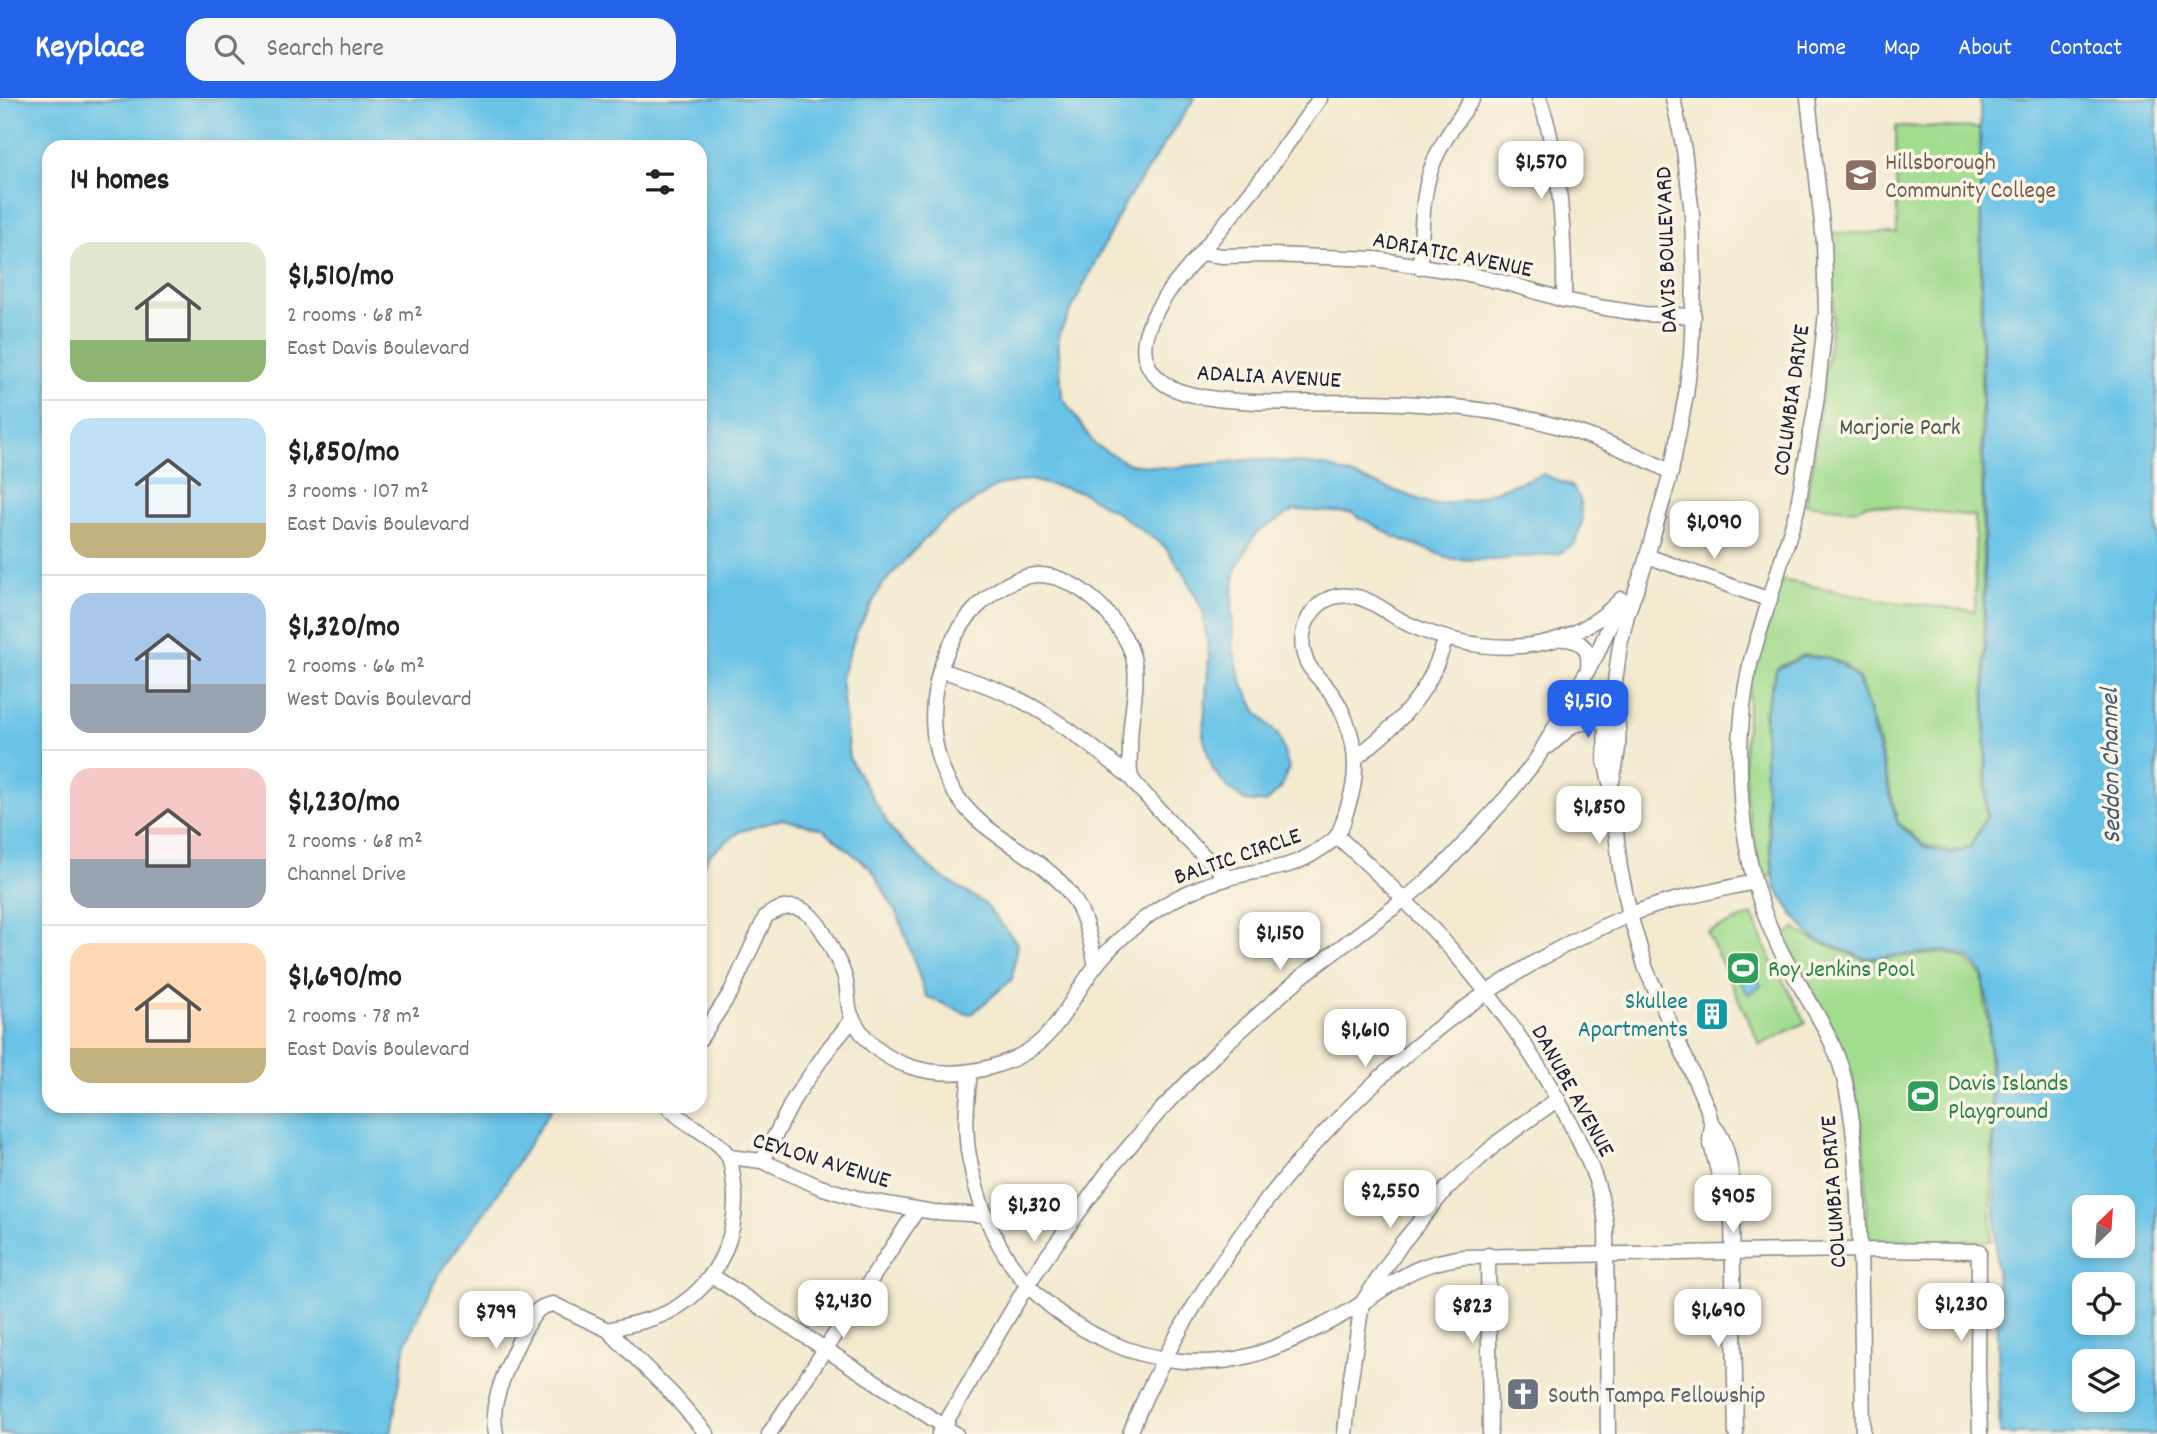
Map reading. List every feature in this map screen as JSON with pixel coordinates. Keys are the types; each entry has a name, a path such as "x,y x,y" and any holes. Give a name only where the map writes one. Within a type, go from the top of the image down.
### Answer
{"street":[{"name":"ADALIA AVENUE","path":"1320,98 1265,176 1156,310 1144,338 1144,351 1154,374 1174,389 1198,396 1252,401 1446,406 1532,419 1602,439 1671,472"},
{"path":"1420,267 1424,198 1431,168 1443,142 1473,98"},
{"path":"1539,98 1551,145 1559,204 1564,300"},
{"name":"DAVIS BOULEVARD","path":"1612,704 1627,615 1671,472 1686,395 1694,316 1692,214 1684,150 1673,98"},
{"name":"COLUMBIA DRIVE","path":"1808,98 1824,242 1826,313 1816,404 1797,510 1746,681 1739,754 1741,801 1754,882 1775,940 1829,1040 1842,1071 1853,1121 1857,1156 1863,1434"},
{"name":"ADRIATIC AVENUE","path":"1202,253 1222,256 1362,258 1464,273 1564,300 1644,314 1694,316"},
{"path":"711,1275 946,1432 1027,1285 1110,1169 1195,1074 1231,1039 1301,977 1405,899 1468,840 1506,798 1535,760 1604,640 1631,579 1645,562 1770,600"},
{"path":"1096,965 1083,918 1070,894 1036,861 978,820 960,801 944,775 936,754 932,711 940,670 966,619 991,594 1010,583 1032,576 1046,576 1077,587 1105,610 1124,635 1135,656 1135,696 1130,741 1131,778"},
{"name":"BALTIC CIRCLE","path":"853,1018 870,1042 889,1059 938,1073 970,1072 993,1066 1028,1052 1056,1027 1096,965 1128,933 1160,908 1183,895 1228,878 1291,866 1337,836 1349,804 1357,757 1347,722 1338,704 1310,667 1302,649 1304,629 1313,611 1328,599 1354,596 1369,601 1409,624 1446,639 1515,647 1563,639 1597,621 1621,599"},
{"path":"1357,757 1414,704 1431,677 1446,639"},
{"path":"1563,639 1581,642 1588,656 1587,670"},
{"path":"940,670 1034,707 1070,731 1131,778 1177,830 1228,878"},
{"path":"1612,704 1605,719 1605,761 1611,786 1618,856 1630,915 1646,969 1707,1107 1712,1125 1710,1140 1732,1219 1736,1434"},
{"path":"1611,786 1617,762 1618,717 1612,704"},
{"path":"1535,760 1573,725 1605,719"},
{"name":"DANUBE AVENUE","path":"1337,836 1405,899 1488,992 1531,1052 1558,1099 1599,1187 1604,1209 1606,1254 1608,1434"},
{"path":"1130,1434 1163,1360 1224,1259 1273,1194 1321,1138 1357,1100 1396,1065 1488,992 1551,953 1630,915 1754,882"},
{"path":"707,1029 731,992 766,916 789,907 810,914 822,927 845,976 848,1004 853,1018 795,1097 762,1161"},
{"path":"970,1072 967,1103 969,1155 985,1215 1003,1251 1027,1285 1045,1303 1067,1320 1124,1349 1163,1360 1212,1361 1248,1356 1296,1337 1362,1303 1402,1275 1440,1260 1488,1255 1979,1251 1980,1434"},
{"path":"1345,1434 1362,1303 1402,1243 1447,1188 1497,1142 1558,1099"},
{"path":"608,1330 653,1319 689,1299 711,1275 726,1249 734,1224 736,1196 729,1157 674,1113"},
{"name":"CEYLON AVENUE","path":"729,1157 762,1161 820,1187 863,1199 917,1210 985,1215"},
{"path":"769,1434 917,1210"},
{"path":"1488,1255 1490,1434"},
{"path":"496,1434 495,1403 517,1347 536,1313 544,1306 553,1304 608,1330 674,1396 707,1434"}],"green space":[{"name":"Marjorie Park","path":"1896,126 1980,128 1986,817 1970,846 1951,852 1924,845 1898,822 1877,735 1860,680 1843,663 1825,657 1803,655 1777,668 1764,712 1767,820 1773,875 1762,879 1746,801 1744,756 1750,682 1782,580 1887,601 1975,611 1975,516 1866,504 1854,510 1805,504 1833,314 1831,233 1897,233"},
{"path":"1752,915 1771,959 1806,1022 1760,1045 1707,932"},
{"name":"Davis Islands Playground","path":"1795,929 1814,940 1865,960 1946,953 1967,960 1982,977 1988,1024 1992,1140 1991,1241 1867,1241 1865,1160 1852,1075 1822,1009 1783,936"}],"water":[{"path":"0,98 1195,98 1125,203 1058,336 1062,397 1095,445 1129,464 1169,468 1258,459 1326,466 1435,505 1472,499 1543,474 1571,486 1580,499 1582,522 1574,544 1558,554 1492,560 1451,559 1393,536 1352,513 1295,510 1256,533 1235,570 1233,649 1241,680 1256,711 1279,736 1289,768 1281,788 1266,803 1245,801 1228,788 1213,770 1203,736 1209,657 1203,611 1185,575 1164,546 1122,516 1081,492 1029,480 998,485 936,527 882,585 856,633 841,678 849,758 893,832 936,873 985,904 1017,943 1012,979 973,1013 966,1014 926,996 899,918 872,870 823,829 782,819 741,831 707,859 707,140 42,140 42,1113 549,1113 495,1198 439,1273 406,1343 391,1434 0,1434"},
{"name":"Seddon Channel","path":"1980,98 2157,98 2157,1434 2000,1434 1993,1108 1989,1009 1983,975 1970,958 1946,951 1865,958 1814,939 1793,915 1775,886 1765,781 1766,709 1777,669 1803,657 1826,658 1842,665 1858,679 1897,823 1924,847 1950,854 1970,848 1987,817"},
{"path":"1749,956 1761,986 1748,994 1730,966"}],"place":[{"name":"Hillsborough Community College","path":"1861,175"},
{"name":"Roy Jenkins Pool","path":"1743,968"},
{"name":"Skullee Apartments","path":"1712,1014"},
{"name":"Davis Islands Playground","path":"1923,1096"},
{"name":"South Tampa Fellowship","path":"1523,1394"}]}
